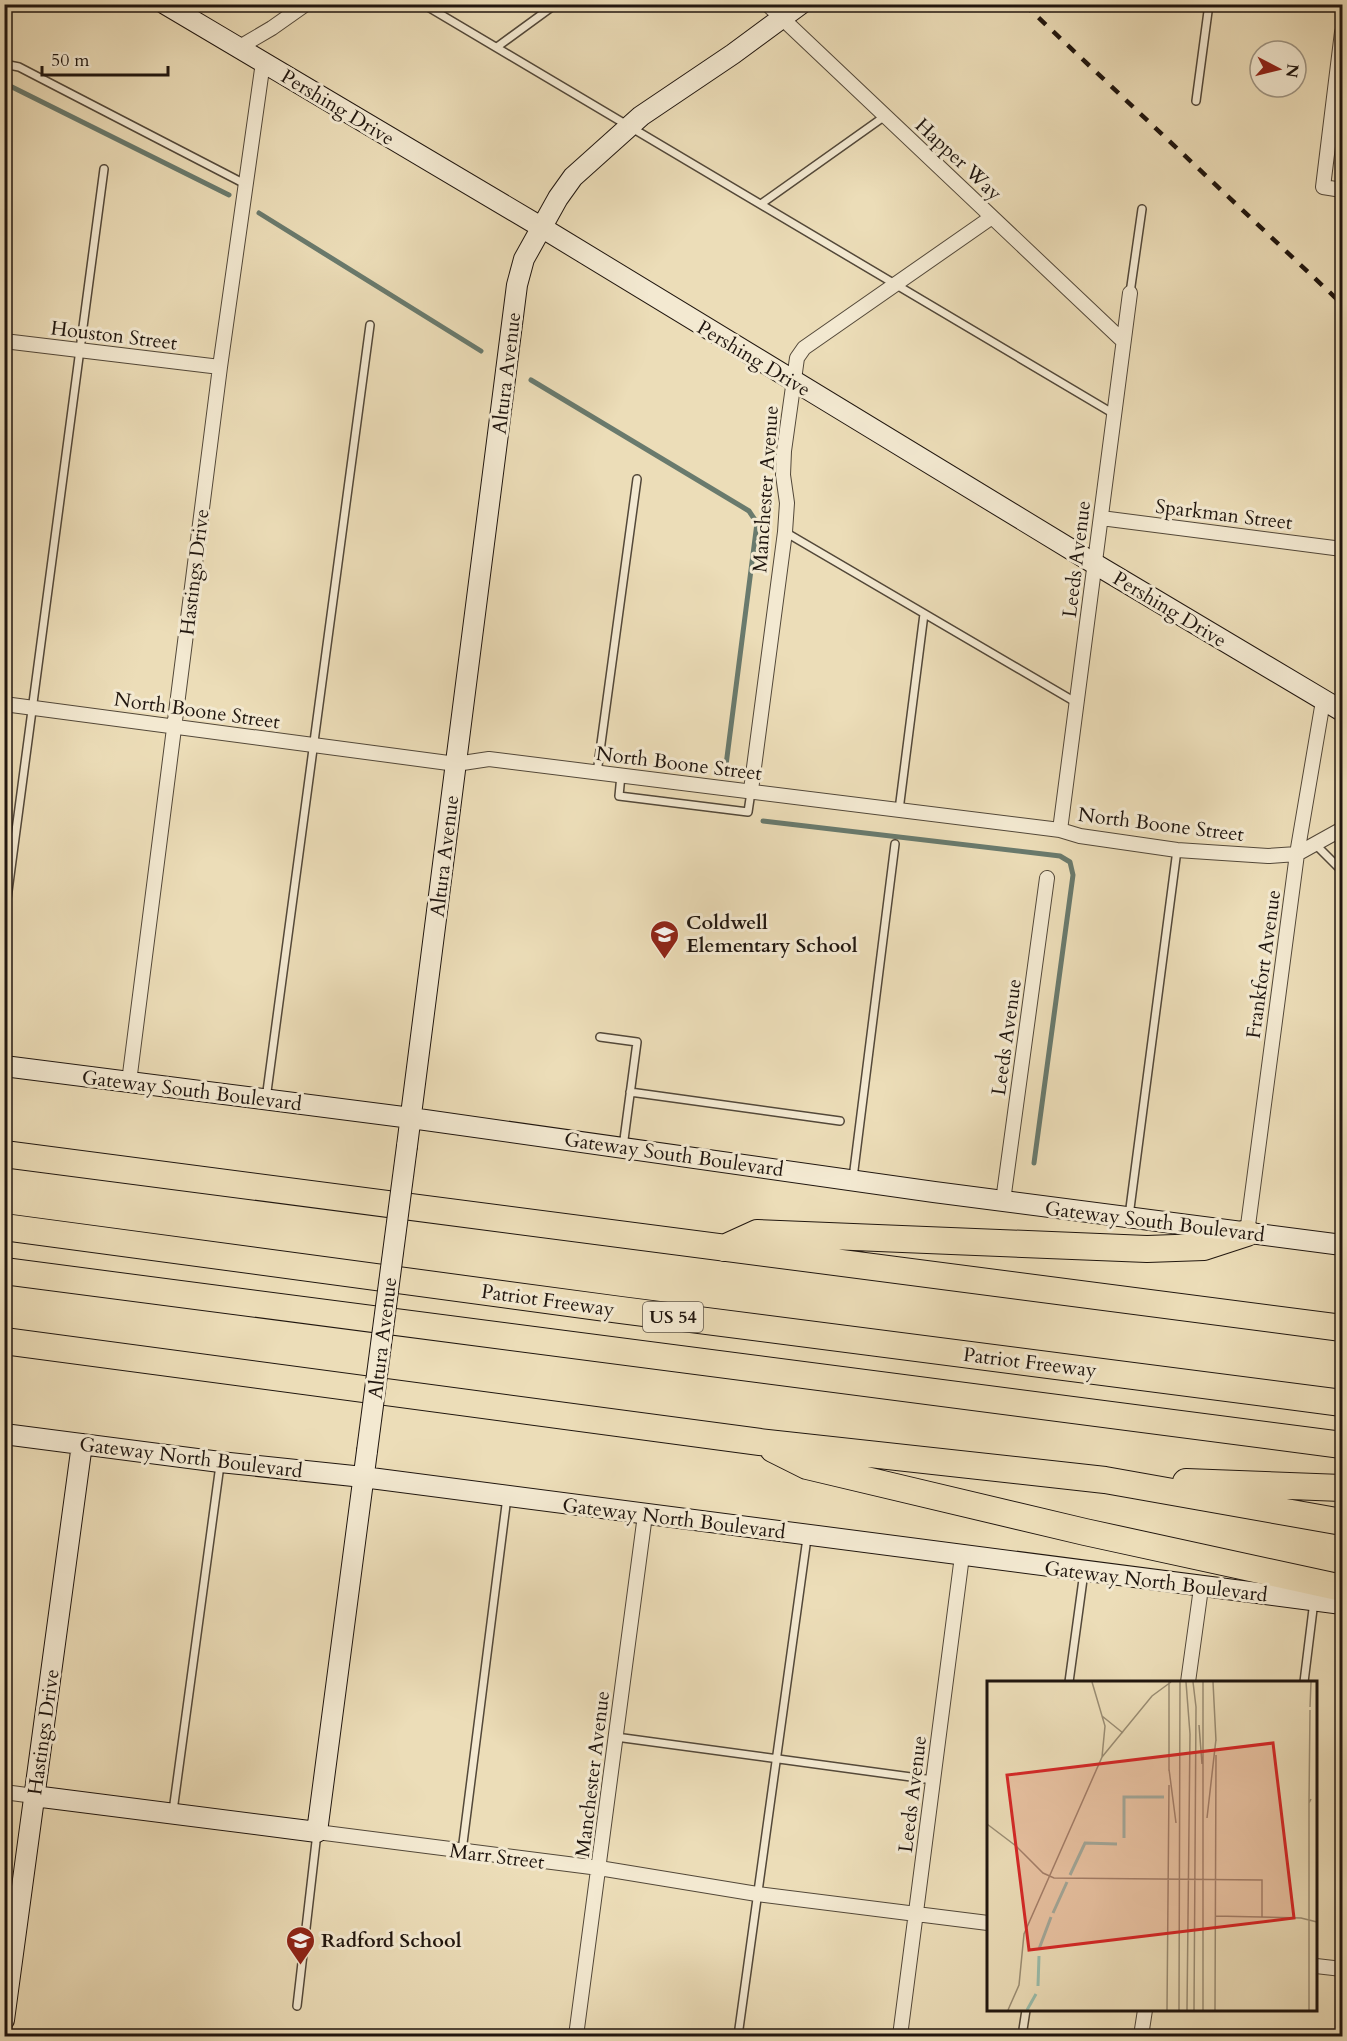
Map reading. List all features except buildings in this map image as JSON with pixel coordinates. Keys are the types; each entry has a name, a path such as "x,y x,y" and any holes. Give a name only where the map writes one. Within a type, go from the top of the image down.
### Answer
{"highway":[{"path":"4,1154 1342,1328"},
{"name":"Patriot Freeway","path":"4,1227 621,1310 1342,1402"},
{"path":"724,1248 757,1233 1147,1249 1204,1247 1247,1233"},
{"name":"Patriot Freeway","path":"4,1271 1342,1445"},
{"path":"4,1341 760,1442 1105,1480 1342,1522"},
{"path":"760,1442 807,1466 1117,1539 1342,1588"},
{"path":"1105,1480 1248,1483 1342,1488"}],"main road":[{"name":"Pershing Drive","path":"165,4 541,227 792,381 1342,711"},
{"name":"Altura Avenue","path":"317,1832 517,285 524,259 541,227 573,177 629,126 801,4"},
{"name":"Gateway South Boulevard","path":"4,1066 411,1118 1003,1201 1342,1245"},
{"name":"Gateway North Boulevard","path":"4,1434 808,1535 1201,1588 1342,1604"},
{"name":"Hastings Drive","path":"4,2020 82,1444"},
{"name":"Marr Street","path":"34,1796 317,1832"}],"street":[{"path":"238,48 306,4"},
{"name":"Happer Way","path":"767,4 1124,341"},
{"path":"1342,32 1323,187 1342,190"},
{"name":"Hastings Drive","path":"129,1082 220,367 262,62"},
{"name":"Manchester Avenue","path":"751,790 785,532 787,503 783,475 783,451 797,358 804,348 992,218"},
{"name":"Leeds Avenue","path":"1060,830 1130,292"},
{"name":"Houston Street","path":"4,341 220,367"},
{"name":"Sparkman Street","path":"1101,518 1342,549"},
{"name":"Frankfort Avenue","path":"1247,1233 1297,854 1323,701"},
{"name":"North Boone Street","path":"4,704 456,764 489,759 751,790 1060,830 1080,836 1177,850 1269,856 1297,854 1342,829"},
{"name":"Leeds Avenue","path":"1003,1201 1047,878"},
{"name":"Manchester Avenue","path":"576,2037 645,1515"},
{"name":"Leeds Avenue","path":"900,2037 962,1556"},
{"path":"1188,1681 1201,1588"},
{"name":"Marr Street","path":"4,1792 34,1796"},
{"name":"Marr Street","path":"317,1832 599,1868 757,1894 987,1923"},
{"path":"1317,1966 1342,1969"},
{"path":"1141,2037 1145,2011"}],"lane":[{"path":"423,4 1114,414"},
{"path":"497,46 556,4"},
{"path":"1196,101 1209,4"},
{"path":"4,64 20,68 245,184"},
{"path":"761,204 885,116"},
{"path":"4,921 104,169"},
{"path":"1130,292 1142,209"},
{"path":"266,1100 370,325"},
{"path":"597,772 637,479"},
{"path":"785,532 1077,703"},
{"path":"899,810 924,614"},
{"path":"621,776 619,796 748,812 751,790"},
{"path":"853,1180 895,844"},
{"path":"1315,844 1342,872"},
{"path":"1128,1217 1177,850"},
{"path":"600,1037 638,1042 623,1147"},
{"path":"630,1092 840,1121"},
{"path":"172,1814 220,1462"},
{"path":"462,1851 507,1497"},
{"path":"738,2037 808,1535"},
{"path":"1070,1681 1084,1572"},
{"path":"1304,1681 1314,1601"},
{"path":"616,1737 933,1780"},
{"path":"297,2006 317,1832"},
{"path":"1022,2037 1026,2011"}],"waterway":[{"path":"4,83 229,195"},
{"path":"259,213 481,351"},
{"path":"531,380 749,511 757,523 726,765"},
{"path":"763,821 1060,856 1070,862 1073,875 1034,1163"}],"railway":[{"path":"1024,4 1342,304"}],"place":[{"name":"Coldwell Elementary School","path":"665,960"},
{"name":"Radford School","path":"300,1966"}]}
